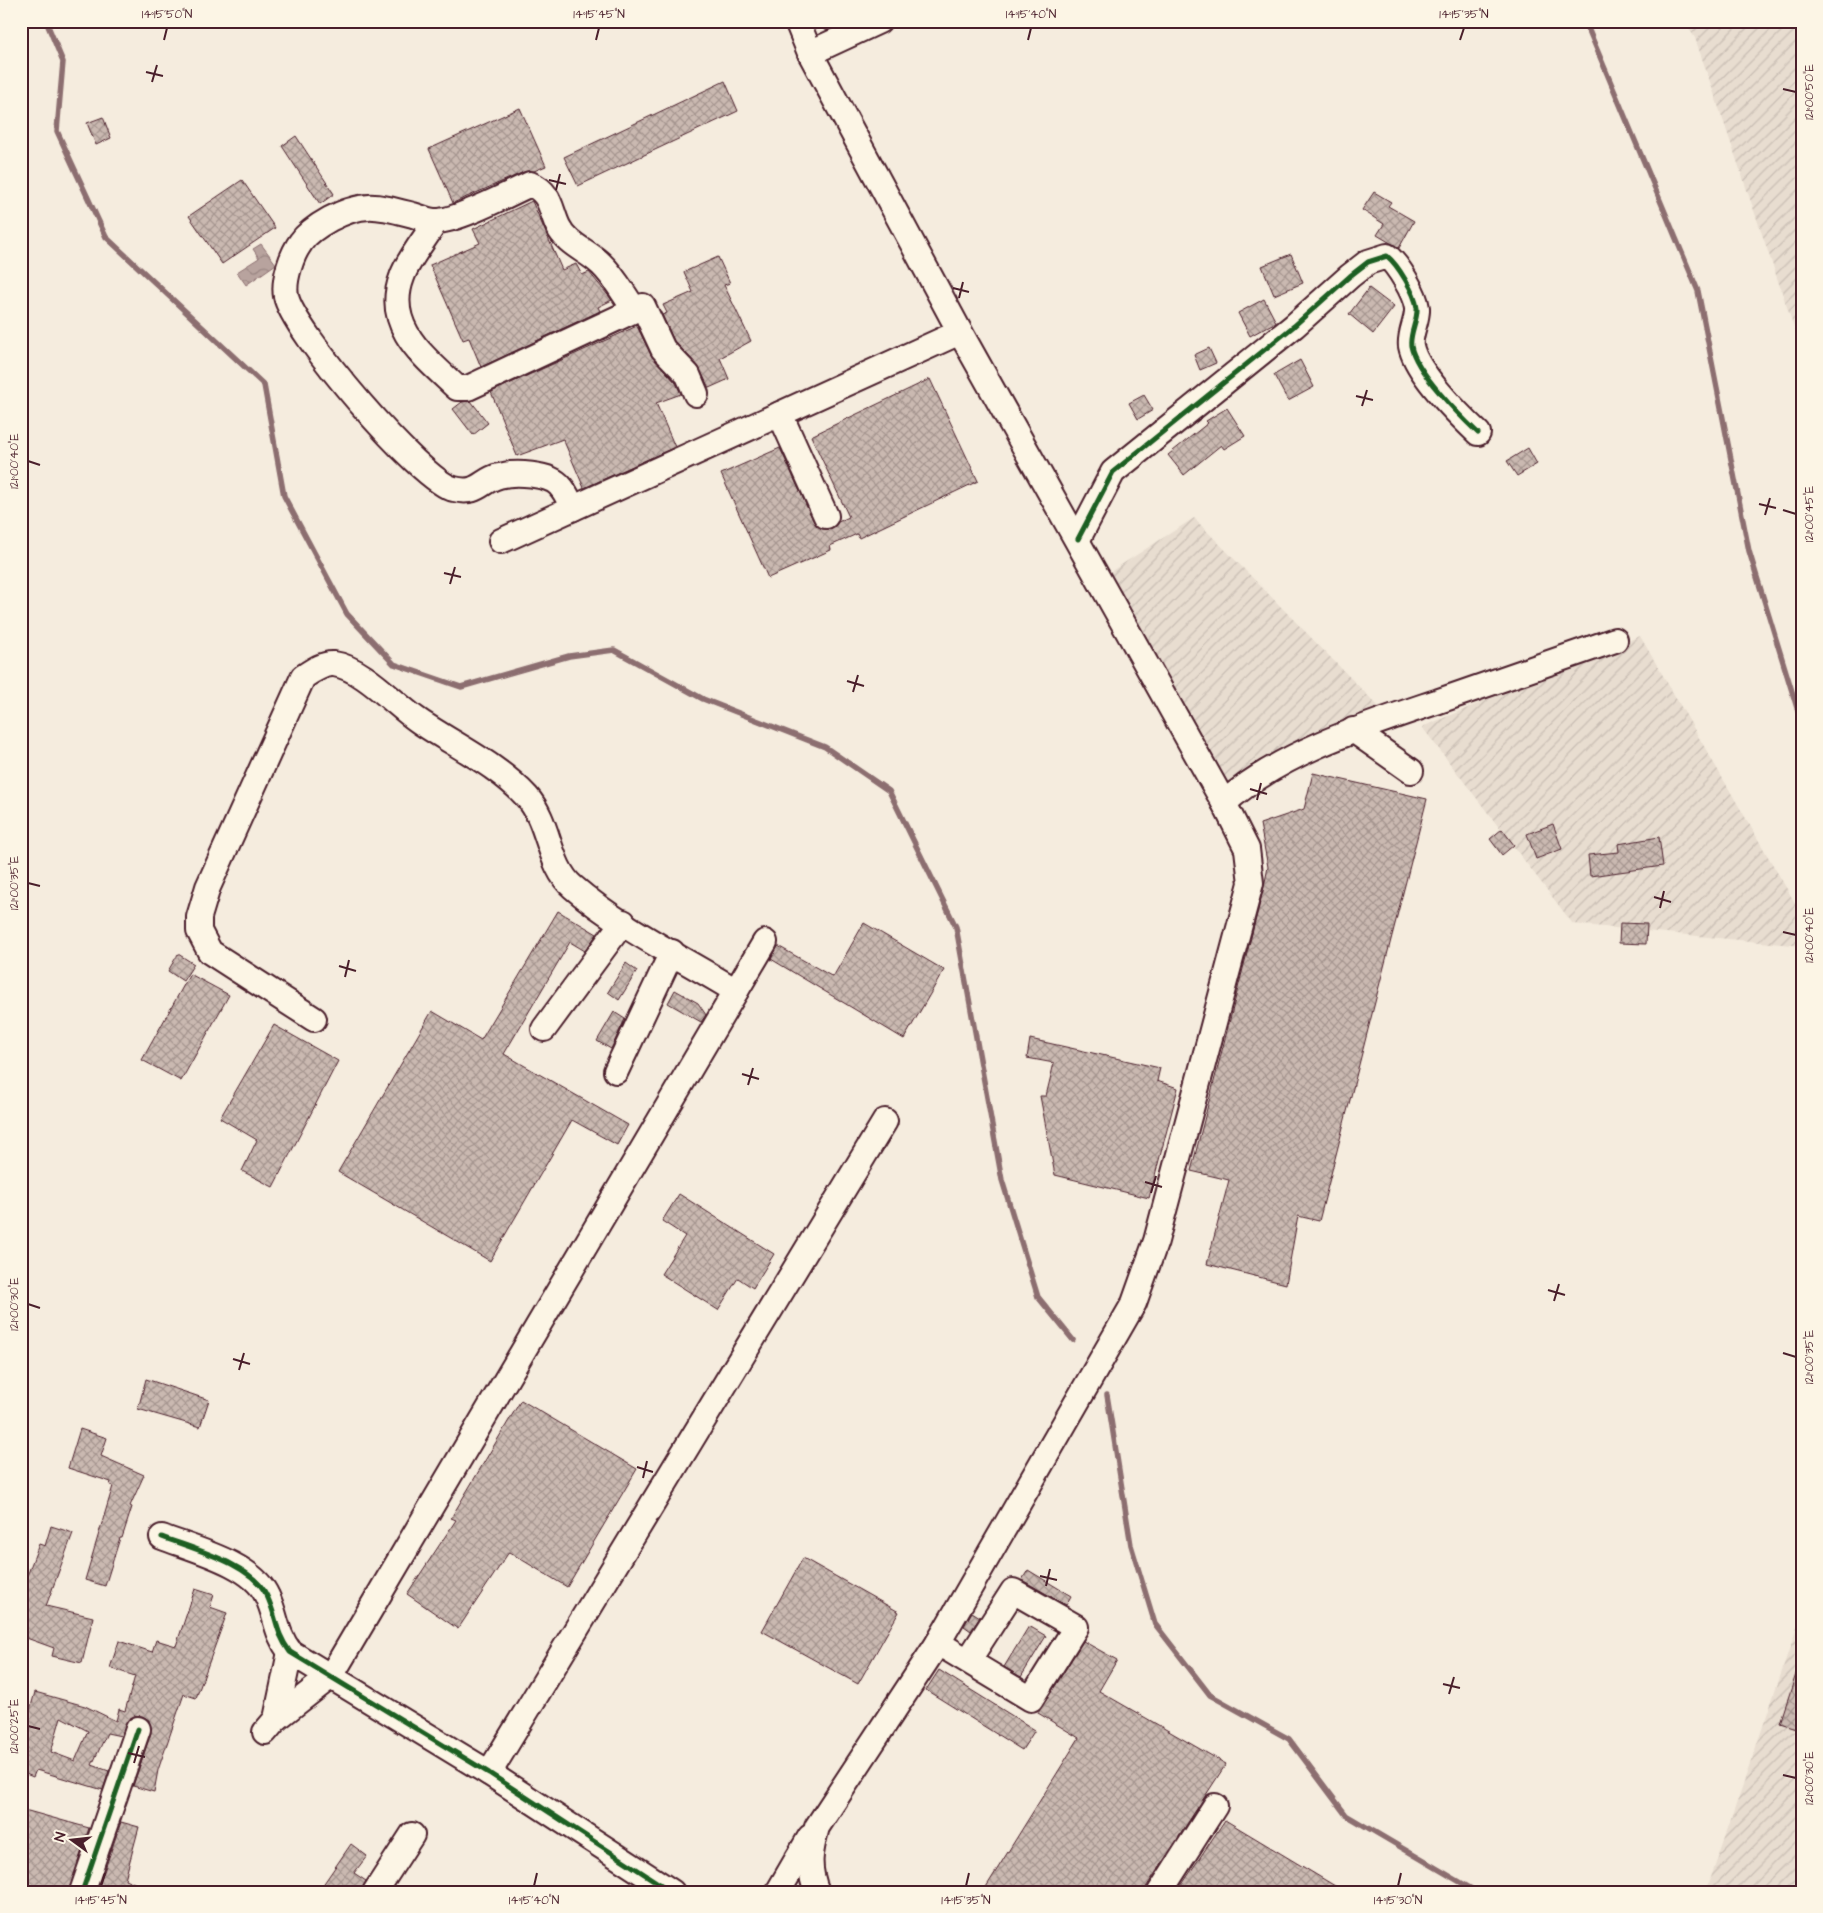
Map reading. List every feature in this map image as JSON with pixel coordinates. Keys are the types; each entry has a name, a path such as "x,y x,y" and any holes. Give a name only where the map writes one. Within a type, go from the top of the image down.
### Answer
{"street":[{"path":"778,1892 816,1827 938,1643 1134,1303 1156,1241 1251,883 1247,848 1224,803 1078,539 960,332 810,52 797,21"},
{"path":"810,52 879,21"},
{"path":"573,508 559,484 541,476 525,474 498,476 475,490 454,490 437,481 367,410 300,328 285,295 288,271 301,242 328,220 354,207 376,206 436,221 468,212 530,184 539,188 553,207 558,227 574,244 600,263 611,274 635,310"},
{"path":"436,221 402,277 397,308 404,333 457,388 468,388 643,306 663,349 688,375 696,394"},
{"path":"1078,539 1113,472 1294,326 1350,276 1368,262 1387,256 1396,264 1417,308 1411,345 1417,360 1448,404 1478,433"},
{"path":"501,541 960,332"},
{"path":"780,414 826,516"},
{"path":"1224,803 1239,789 1267,772 1353,730 1615,640"},
{"path":"314,1019 210,952 199,931 199,917 208,887 303,677 316,668 333,664 349,669 366,680 417,720 508,778 528,798 543,821 560,874 572,887 623,922 736,991"},
{"path":"1353,730 1411,771"},
{"path":"544,1029 623,922"},
{"path":"290,1652 270,1726 330,1676 764,942"},
{"path":"616,1071 672,952"},
{"path":"489,1773 885,1121"},
{"path":"162,1538 245,1570 267,1595 280,1638 290,1652 489,1773 672,1892"},
{"path":"938,1643 1031,1699 1076,1627 1013,1591 968,1661"},
{"path":"82,1892 138,1729"},
{"path":"1160,1892 1215,1806"},
{"path":"816,1827 809,1857 813,1882 817,1892"},
{"path":"375,1892 412,1835"}],"shaded area":[{"path":"1684,21 1802,21 1802,351 1695,38"},
{"path":"1194,518 1379,707 1236,799 1110,572"},
{"path":"1640,636 1802,915 1802,946 1573,924 1422,727"},
{"path":"1802,1613 1802,1892 1706,1892"}],"water":[{"path":"261,244 276,264 246,285 237,272 259,258 253,249"}],"building":[{"path":"725,81 738,111 578,186 564,157"},
{"path":"520,108 546,166 534,171 524,172 453,203 429,149"},
{"path":"103,117 111,138 96,145 87,123"},
{"path":"296,136 334,194 320,204 282,146"},
{"path":"242,180 275,228 222,264 189,216"},
{"path":"1374,192 1391,202 1388,206 1414,221 1399,248 1377,235 1384,224 1362,210"},
{"path":"532,201 562,270 576,264 582,275 589,272 612,300 598,307 600,311 481,367 469,338 463,340 430,265 480,243 473,229"},
{"path":"1291,254 1303,283 1274,295 1262,266"},
{"path":"718,257 730,283 724,285 751,341 720,358 729,379 709,388 698,366 674,341 662,315 667,313 663,305 693,292 684,272"},
{"path":"1369,288 1394,307 1373,334 1349,314"},
{"path":"1264,299 1276,322 1250,336 1238,313"},
{"path":"637,326 651,355 676,383 681,394 656,403 675,447 584,488 563,439 517,456 491,392"},
{"path":"1209,348 1216,363 1200,370 1194,355"},
{"path":"1300,360 1314,387 1288,401 1274,375"},
{"path":"930,379 978,481 859,538 857,534 830,546 831,550 768,578 721,474 780,448 814,522 822,529 832,528 838,522 849,517 811,436"},
{"path":"1144,395 1153,410 1138,419 1129,403"},
{"path":"471,401 488,423 473,435 453,409 462,402"},
{"path":"1227,408 1245,436 1224,449 1221,445 1184,475 1168,455 1208,423 1206,421"},
{"path":"1528,448 1537,464 1517,476 1507,461"},
{"path":"1313,773 1427,799 1319,1221 1298,1216 1286,1284 1207,1264 1229,1180 1191,1171 1268,867 1260,824 1304,809"},
{"path":"1553,824 1562,849 1536,859 1527,834"},
{"path":"1502,829 1514,845 1502,855 1490,839"},
{"path":"1659,837 1663,866 1590,876 1588,855 1619,852 1618,844"},
{"path":"558,911 597,934 585,951 570,942 504,1054 628,1125 617,1145 572,1120 490,1261 338,1172 432,1011 481,1040"},
{"path":"864,923 944,970 904,1039 771,959 778,946 833,977"},
{"path":"1620,923 1647,924 1646,944 1619,943"},
{"path":"178,954 194,964 183,981 168,971"},
{"path":"626,963 637,971 619,1000 608,992"},
{"path":"190,974 229,995 181,1081 142,1060"},
{"path":"675,990 698,1003 706,1015 701,1022 668,1003"},
{"path":"614,1012 625,1019 611,1049 597,1041"},
{"path":"274,1025 338,1061 273,1187 242,1171 257,1140 220,1118"},
{"path":"1030,1039 1160,1068 1157,1081 1178,1088 1149,1198 1055,1175 1040,1096 1046,1096 1054,1063 1027,1058"},
{"path":"679,1194 774,1254 753,1288 738,1278 718,1310 661,1274 685,1236 662,1221"},
{"path":"146,1379 209,1400 200,1427 138,1409"},
{"path":"521,1400 637,1469 567,1587 509,1552 458,1629 407,1594 456,1520 451,1518"},
{"path":"80,1429 107,1438 101,1456 144,1475 130,1506 132,1507 105,1586 85,1580 113,1486 110,1485 111,1482 68,1468"},
{"path":"51,1526 73,1533 46,1606 93,1617 82,1663 52,1656 54,1648 21,1636 21,1615 28,1597 21,1594 21,1592 39,1544 45,1546"},
{"path":"803,1558 899,1612 858,1684 762,1631"},
{"path":"1028,1570 1071,1596 1066,1605 1022,1580"},
{"path":"195,1589 214,1595 210,1607 227,1613 196,1698 184,1694 158,1770 154,1792 133,1786 151,1733 149,1720 142,1716 135,1716 129,1719 121,1736 107,1733 92,1765 109,1771 103,1790 36,1770 33,1777 21,1772 21,1751 29,1729 25,1728 35,1692 85,1706 116,1721 119,1709 125,1711 135,1676 110,1668 119,1641 152,1652 156,1640 176,1646","holes":["61,1717 88,1731 75,1761 51,1752"]},
{"path":"972,1612 980,1617 971,1631 964,1626"},
{"path":"1029,1626 1046,1636 1021,1677 1004,1667"},
{"path":"1083,1641 1117,1660 1099,1691 1226,1764 1143,1892 983,1892 1079,1738 1038,1713"},
{"path":"1799,1665 1802,1666 1802,1730 1780,1723"},
{"path":"939,1670 1035,1730 1022,1750 926,1690"},
{"path":"21,1809 89,1828 69,1892 21,1892"},
{"path":"1225,1820 1345,1892 1177,1892"},
{"path":"121,1822 139,1827 125,1879 154,1892 97,1892"},
{"path":"351,1844 367,1856 354,1873 366,1881 361,1892 318,1892"}],"waterway":[{"path":"46,21 63,62 57,131 106,237 264,385 284,496 347,614 394,664 461,687 569,656 614,650 703,699 825,747 889,791 956,927 1002,1180 1038,1297 1073,1340"},
{"path":"1585,21 1698,291 1749,551 1802,724"},
{"path":"1107,1395 1131,1545 1155,1624 1210,1695 1289,1739 1346,1815 1477,1892"}],"cycle path":[{"path":"1078,539 1113,472 1294,326 1350,276 1368,262 1387,256 1405,280 1416,302 1417,313 1411,337 1411,346 1421,368 1439,393 1478,433"},
{"path":"162,1537 221,1559 249,1575 260,1585 267,1596 281,1638 290,1652 489,1773 672,1892"},
{"path":"82,1892 138,1729"}]}
